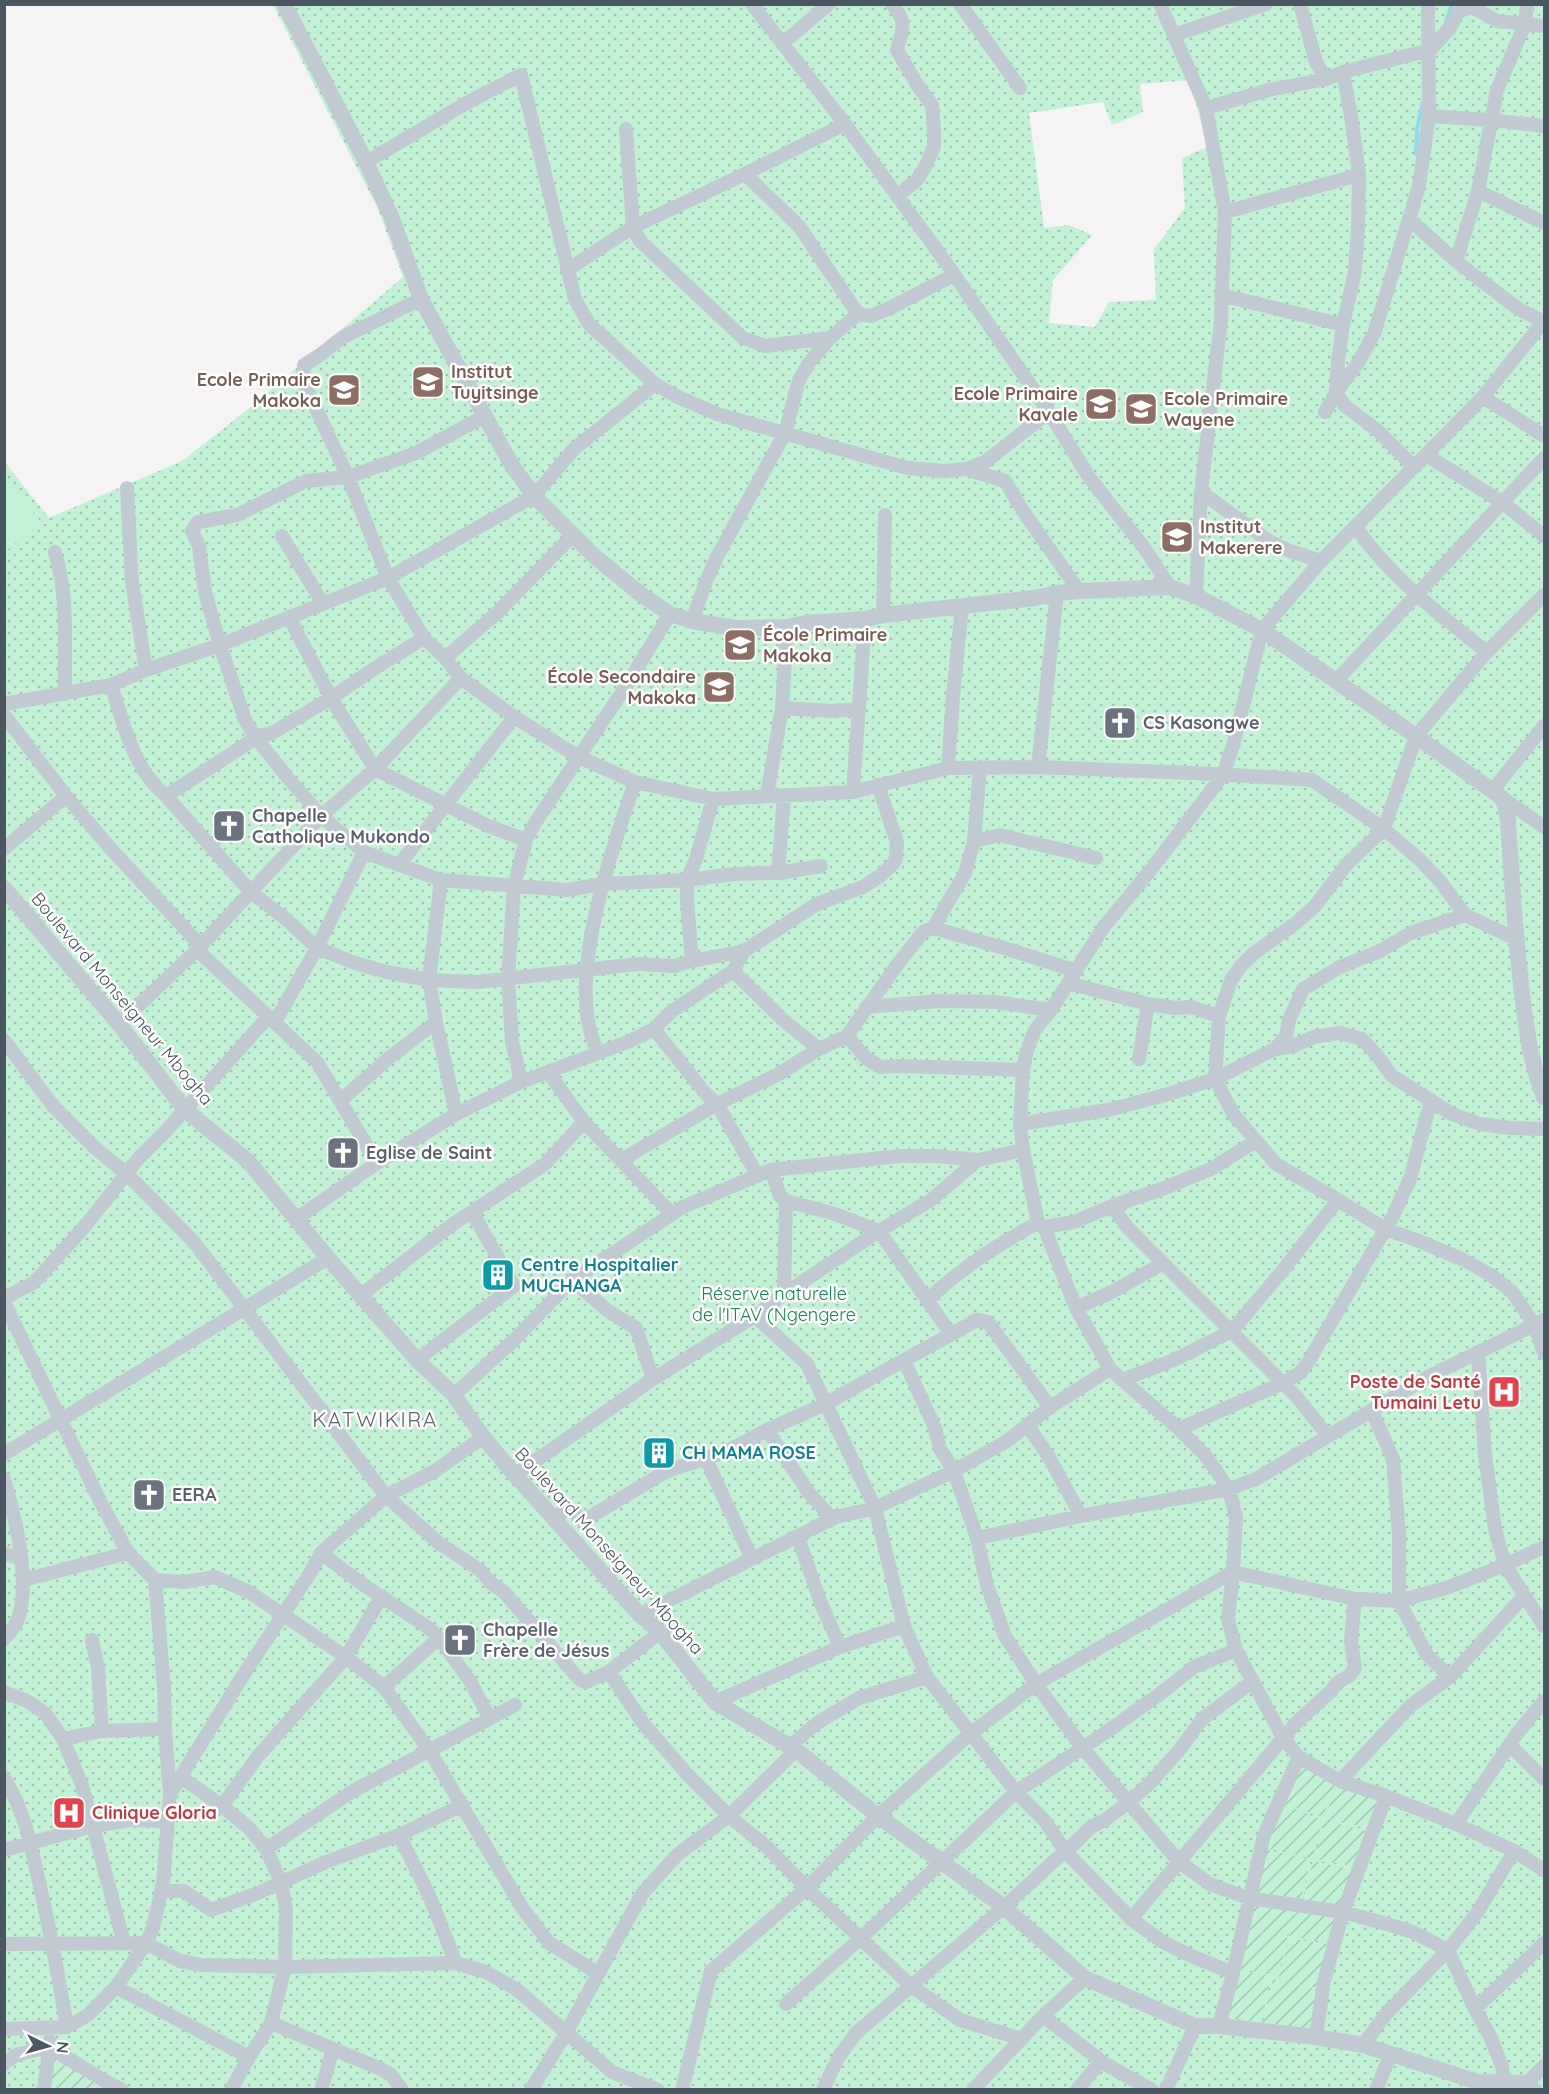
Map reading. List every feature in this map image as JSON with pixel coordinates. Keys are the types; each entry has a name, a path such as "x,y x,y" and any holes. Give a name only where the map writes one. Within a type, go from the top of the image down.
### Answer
{"street":[{"path":"284,4 366,162 391,216 421,299 511,464 534,496 594,556 634,589 670,614 692,621 734,627 787,627 1035,598 1057,593 1170,587 1196,596 1262,630 1545,827"},
{"path":"752,4 845,124 954,275 1049,412 1089,477 1145,549 1170,587"},
{"path":"782,44 829,4"},
{"path":"892,4 902,16 903,27 897,50 932,105 934,130 933,147 926,165 917,180 897,196"},
{"path":"960,4 1020,88"},
{"path":"1160,4 1206,108 1225,212 1221,320 1201,492 1196,596"},
{"path":"1174,35 1266,4"},
{"path":"1300,4 1316,62 1326,79"},
{"path":"1325,412 1374,334 1419,186 1429,116 1428,71 1437,41 1428,4"},
{"path":"1456,261 1478,192 1497,90 1525,24 1527,4"},
{"path":"1206,108 1269,90 1326,79 1437,41 1450,28 1459,11 1472,7 1497,21 1545,26"},
{"path":"1342,72 1359,175 1355,272 1343,325 1336,392 1344,405 1378,431 1414,467"},
{"path":"366,162 470,101 521,75 567,270 575,299 589,324 655,384 717,414 907,468 966,470 1005,481 1023,511 1079,591"},
{"path":"1429,116 1545,126"},
{"path":"567,270 633,227 845,124"},
{"path":"626,129 633,227 640,241 742,338 765,346 830,338"},
{"path":"745,174 799,226 858,314 871,316 954,275"},
{"path":"1225,212 1359,175"},
{"path":"1478,192 1545,223"},
{"path":"1409,219 1456,261 1517,308 1544,322 1483,397 1321,561 1262,630 1234,742 1223,775 1103,928 1051,1010 1035,1030 1027,1050 1023,1070 1020,1124 1023,1150 1041,1225 1076,1308 1110,1369 1179,1429 1205,1455 1229,1489 1236,1518 1228,1619 1236,1650 1283,1738 1299,1757 1340,1780 1456,1824 1514,1851 1545,1870"},
{"path":"1221,295 1343,325"},
{"path":"421,299 343,337 304,364 303,381 348,477 388,578 424,638 445,658 461,678 514,717 579,757 635,782 713,799 854,792 948,768 1038,766 1312,780 1384,829 1419,859 1440,881 1465,915 1516,939"},
{"path":"692,621 718,555 784,433 799,380 809,363 830,338 858,314"},
{"path":"4,704 111,686 146,670 220,645 388,578 534,496 574,449 655,384"},
{"path":"1483,397 1545,436"},
{"path":"966,470 985,462 1049,412"},
{"path":"485,416 416,453 348,477 306,480 237,515 198,522 192,531 199,546 205,592 245,720 256,738 321,816 364,852 441,880 567,890 602,884 778,873 820,866"},
{"path":"1426,455 1502,502 1545,536"},
{"path":"1336,681 1502,502 1545,459"},
{"path":"127,488 132,582 146,670"},
{"path":"1201,492 1269,541 1287,550 1321,561"},
{"path":"884,615 885,514"},
{"path":"1355,526 1371,550 1417,596 1487,652"},
{"path":"445,658 497,613 573,535"},
{"path":"282,536 322,604"},
{"path":"55,552 62,574 65,694"},
{"path":"1038,766 1057,593"},
{"path":"1545,595 1487,652 1416,736 1384,829 1347,864 1315,906 1296,923 1253,954 1231,980 1219,1016 1215,1079 1234,1115 1276,1164 1385,1229 1464,1260 1491,1275 1513,1293 1539,1322 1545,1353"},
{"path":"948,768 962,606"},
{"path":"521,1082 512,1041 508,979 514,886 526,840 670,614"},
{"path":"289,617 331,698 375,769 486,825 526,840"},
{"path":"854,792 866,619"},
{"path":"767,795 782,708 787,627"},
{"path":"166,796 256,738 274,732 331,698 424,638"},
{"path":"119,1024 199,948 321,816 375,769 461,678"},
{"path":"111,686 130,744 154,786 166,796 251,891 317,948 355,963 429,980 477,982 639,964 675,966 744,951 817,904 863,887 893,864 896,858 897,842 878,785"},
{"path":"782,708 830,711 859,709"},
{"path":"4,715 66,796 199,948 317,1062 377,1163"},
{"path":"399,865 514,717"},
{"path":"1497,793 1545,726"},
{"path":"621,1160 717,1104 777,1075 819,1049 848,1036 866,1007 923,932 933,927 965,873 974,841 980,768"},
{"path":"598,1052 591,1038 586,1013 586,970 602,884 635,782"},
{"path":"1497,793 1505,805 1508,822 1516,939 1525,1018 1544,1095"},
{"path":"4,849 66,796"},
{"path":"778,873 784,796"},
{"path":"692,961 687,880 696,859 713,799"},
{"path":"974,841 1000,835 1096,858"},
{"path":"4,1298 33,1282 43,1273 138,1159 272,1019 317,948 364,852"},
{"path":"441,880 429,980 456,1114"},
{"name":"Boulevard Monseigneur Mbogha","path":"4,888 119,1024 185,1110 248,1161 328,1258 417,1360 454,1395 483,1437 515,1475 640,1615 660,1632 715,1702 793,1748 878,1816 1004,1907 1085,1978 1195,2026 1219,2026 1363,2045 1475,2086 1504,2081 1531,2086"},
{"path":"1275,1050 1286,1036 1289,1020 1303,989 1340,967 1380,951 1411,933 1465,915"},
{"path":"933,927 1011,950 1072,977 1148,1004 1176,1008 1191,1007 1219,1016"},
{"path":"296,1219 377,1163 456,1114 521,1082 630,1041 654,1029 672,1011 734,971 744,951"},
{"path":"734,971 783,1020 819,1049"},
{"path":"866,1007 940,1001 995,1002 1051,1010"},
{"path":"1139,1059 1148,1004"},
{"path":"340,1101 389,1058 436,1022"},
{"path":"654,1029 706,1094 717,1104 758,1176"},
{"path":"1020,1124 1108,1110 1165,1095 1215,1079 1275,1050 1293,1046 1314,1037 1339,1033 1362,1039 1392,1076 1452,1114 1480,1124 1545,1129"},
{"path":"848,1036 866,1058 880,1067 1023,1070"},
{"path":"4,1040 53,1106 94,1147 127,1174 194,1242 386,1496 440,1544 480,1570 504,1592 579,1679 586,1682 609,1672 660,1632"},
{"path":"548,1072 584,1122 672,1214"},
{"path":"1179,1429 1283,1383 1300,1373 1307,1364 1385,1229 1410,1179 1431,1100"},
{"path":"361,1295 453,1224 546,1164 584,1122"},
{"path":"927,1299 963,1269 1004,1241 1041,1225 1074,1221 1162,1189 1211,1169 1256,1141"},
{"path":"454,1395 515,1339 572,1280 683,1207 771,1170 899,1156 936,1156 978,1160 1023,1150"},
{"path":"515,1475 653,1379 755,1316 879,1231 931,1200 978,1160"},
{"path":"771,1170 780,1196 786,1201 835,1214 879,1231 951,1334"},
{"path":"1122,1380 1174,1360 1232,1331 1338,1200"},
{"path":"784,1294 786,1201"},
{"path":"1112,1206 1127,1227 1162,1264 1283,1383 1328,1436"},
{"path":"417,1360 514,1286 472,1212"},
{"path":"4,1454 328,1258"},
{"path":"1076,1308 1112,1292 1162,1264"},
{"path":"572,1280 608,1311 636,1328 653,1379"},
{"path":"4,1302 99,1499 128,1553 155,1580 170,1794 161,1891 153,1928 146,1943 116,1987 88,2014 67,2027 4,2029"},
{"path":"755,1316 807,1364 875,1508 904,1626 927,1677 1016,1792 1045,1821 1065,1851 1131,1919 1172,1947 1233,1972"},
{"path":"553,1518 566,1510 574,1512 583,1521 667,1471 728,1451 767,1430 825,1404 977,1320 988,1322 1050,1407"},
{"path":"977,1538 1229,1489 1256,1479 1428,1377 1539,1322"},
{"path":"1478,1352 1495,1529 1505,1565 1545,1626"},
{"path":"904,1360 935,1428 939,1449 954,1471 977,1538 987,1585 1005,1636 1036,1684 1128,1802 1179,1862 1210,1884 1248,1898 1343,1912 1413,1932 1448,1950 1490,2036 1502,2066 1504,2081"},
{"path":"640,1615 836,1517 875,1508 954,1471 1007,1441 1050,1407 1110,1369"},
{"path":"1372,1411 1393,1460 1399,1535 1399,1601 1427,1655 1450,1677"},
{"path":"1028,1426 1050,1457 1081,1516"},
{"path":"767,1430 809,1493 828,1514 836,1517"},
{"path":"170,1794 321,1553 386,1496 435,1471 483,1437"},
{"path":"706,1460 752,1558"},
{"path":"4,1479 14,1509 22,1580 18,1621 4,1638"},
{"path":"798,1537 820,1601 840,1647"},
{"path":"682,2090 711,1971 807,1888 878,1816 970,1734 1036,1684 1233,1572 1296,1588 1355,1599 1399,1601 1449,1587 1545,1546"},
{"path":"22,1580 128,1553"},
{"path":"321,1553 365,1586 429,1628 470,1681 489,1717"},
{"path":"4,1554 20,1558"},
{"path":"155,1580 184,1582 215,1577 249,1592 346,1657 384,1688 429,1750 523,1909 549,1943 598,1975"},
{"path":"222,1806 258,1756 346,1657 382,1596"},
{"path":"1340,1780 1410,1706 1450,1677 1524,1596"},
{"path":"1131,1919 1295,1724 1355,1668 1351,1641 1355,1599"},
{"path":"715,1702 840,1647 904,1626"},
{"path":"384,1688 439,1638"},
{"path":"92,1640 98,1668 102,1731"},
{"path":"786,2004 861,1938 1016,1792 1161,1694 1194,1666 1236,1650"},
{"path":"609,1672 642,1723 687,1774 729,1816 767,1847 910,1986 960,2020 1022,2039"},
{"path":"531,2090 566,2033 642,1894 677,1855 729,1816 817,1723 859,1698 927,1677"},
{"path":"823,2090 838,2058 856,2032 1004,1907 1091,1827 1105,1820 1128,1802 1182,1748 1202,1719 1252,1682"},
{"path":"4,1692 27,1701 45,1713 63,1739 82,1785 124,1944"},
{"path":"1456,1824 1518,1732 1545,1701"},
{"path":"266,1849 353,1791 515,1705"},
{"path":"63,1739 102,1731 165,1729"},
{"path":"1510,1745 1545,1779"},
{"path":"1219,2026 1264,1835 1299,1757"},
{"path":"181,1777 249,1828 266,1849 281,1882 286,1908 285,1967 271,2023 231,2090"},
{"path":"4,1778 16,1797 30,1842 53,1943 67,2027"},
{"path":"1316,2037 1324,1981 1343,1912 1386,1796"},
{"path":"161,1891 184,1891 211,1910 258,1893 326,1862 399,1835 463,1805"},
{"path":"4,1850 93,1826 131,1820 168,1821"},
{"path":"399,1835 429,1895 456,1963"},
{"path":"1363,2045 1386,2014 1448,1950 1477,1913 1514,1851"},
{"path":"4,1944 146,1943 180,1961 201,1965 285,1967 456,1963 486,1972 516,1989 612,2072 658,2090"},
{"path":"1475,2009 1545,1943"},
{"path":"973,2090 1043,2016 1085,1978"},
{"path":"116,1987 249,2057"},
{"path":"1043,2016 1101,2061 1152,2090"},
{"path":"271,2023 381,2069 391,2075 402,2090"},
{"path":"1166,2090 1195,2026"},
{"path":"44,2090 53,2029"},
{"path":"4,2064 16,2055 49,2047 122,2090"},
{"path":"321,2090 333,2049"},
{"path":"1376,2090 1391,2054"},
{"path":"1077,2090 1101,2061"},
{"path":"1531,2086 1545,2066"}],"green space":[{"name":"Réserve naturelle de l'ITAV (Ngengere","path":"273,5 1544,5 1544,2089 5,2089 4,461 49,518 182,461 247,410 403,277 377,207","holes":["1190,80 1207,147 1182,158 1185,208 1154,249 1156,300 1109,302 1095,327 1049,323 1053,280 1092,235 1069,225 1044,228 1029,113 1103,102 1112,125 1143,112 1140,84"]},
{"path":"5,477 41,522 4,552"},
{"path":"1300,1762 1336,1780 1323,1818 1281,1802"},
{"path":"1337,1781 1383,1796 1369,1829 1325,1818"},
{"path":"1281,1803 1322,1820 1313,1859 1267,1848"},
{"path":"1324,1820 1369,1832 1357,1867 1314,1859"},
{"path":"1263,1849 1311,1860 1300,1902 1253,1894"},
{"path":"1313,1861 1355,1870 1342,1909 1302,1903"},
{"path":"1251,1899 1295,1907 1287,1937 1245,1929"},
{"path":"1297,1906 1339,1913 1331,1943 1289,1936"},
{"path":"1244,1930 1288,1938 1278,1976 1236,1968"},
{"path":"1289,1938 1330,1945 1318,1988 1282,1981 1318,1990 1307,2033 1262,2024 1273,1979 1278,1980"},
{"path":"1235,1970 1271,1976 1261,2023 1222,2017"},
{"path":"53,2054 96,2078 93,2089 48,2090"}],"waterway":[{"path":"1445,25 1452,4"},
{"path":"1416,154 1417,129 1423,102"}],"place":[{"name":"Institut Tuyitsinge","path":"428,382"},
{"name":"Ecole Primaire Makoka","path":"344,390"},
{"name":"Ecole Primaire Kavale","path":"1101,404"},
{"name":"Ecole Primaire Wayene","path":"1141,409"},
{"name":"Institut Makerere","path":"1177,537"},
{"name":"École Primaire Makoka","path":"740,645"},
{"name":"École Secondaire Makoka","path":"719,687"},
{"name":"CS Kasongwe","path":"1120,723"},
{"name":"Chapelle Catholique Mukondo","path":"229,826"},
{"name":"Eglise de Saint","path":"343,1153"},
{"name":"Centre Hospitalier MUCHANGA","path":"498,1275"},
{"name":"Poste de Santé Tumaini Letu","path":"1504,1392"},
{"name":"CH MAMA ROSE","path":"659,1453"},
{"name":"EERA","path":"149,1495"},
{"name":"Chapelle Frère de Jésus","path":"460,1640"},
{"name":"Clinique Gloria","path":"69,1813"}],"district":[{"name":"KATWIKIRA","path":"375,1420"}]}
